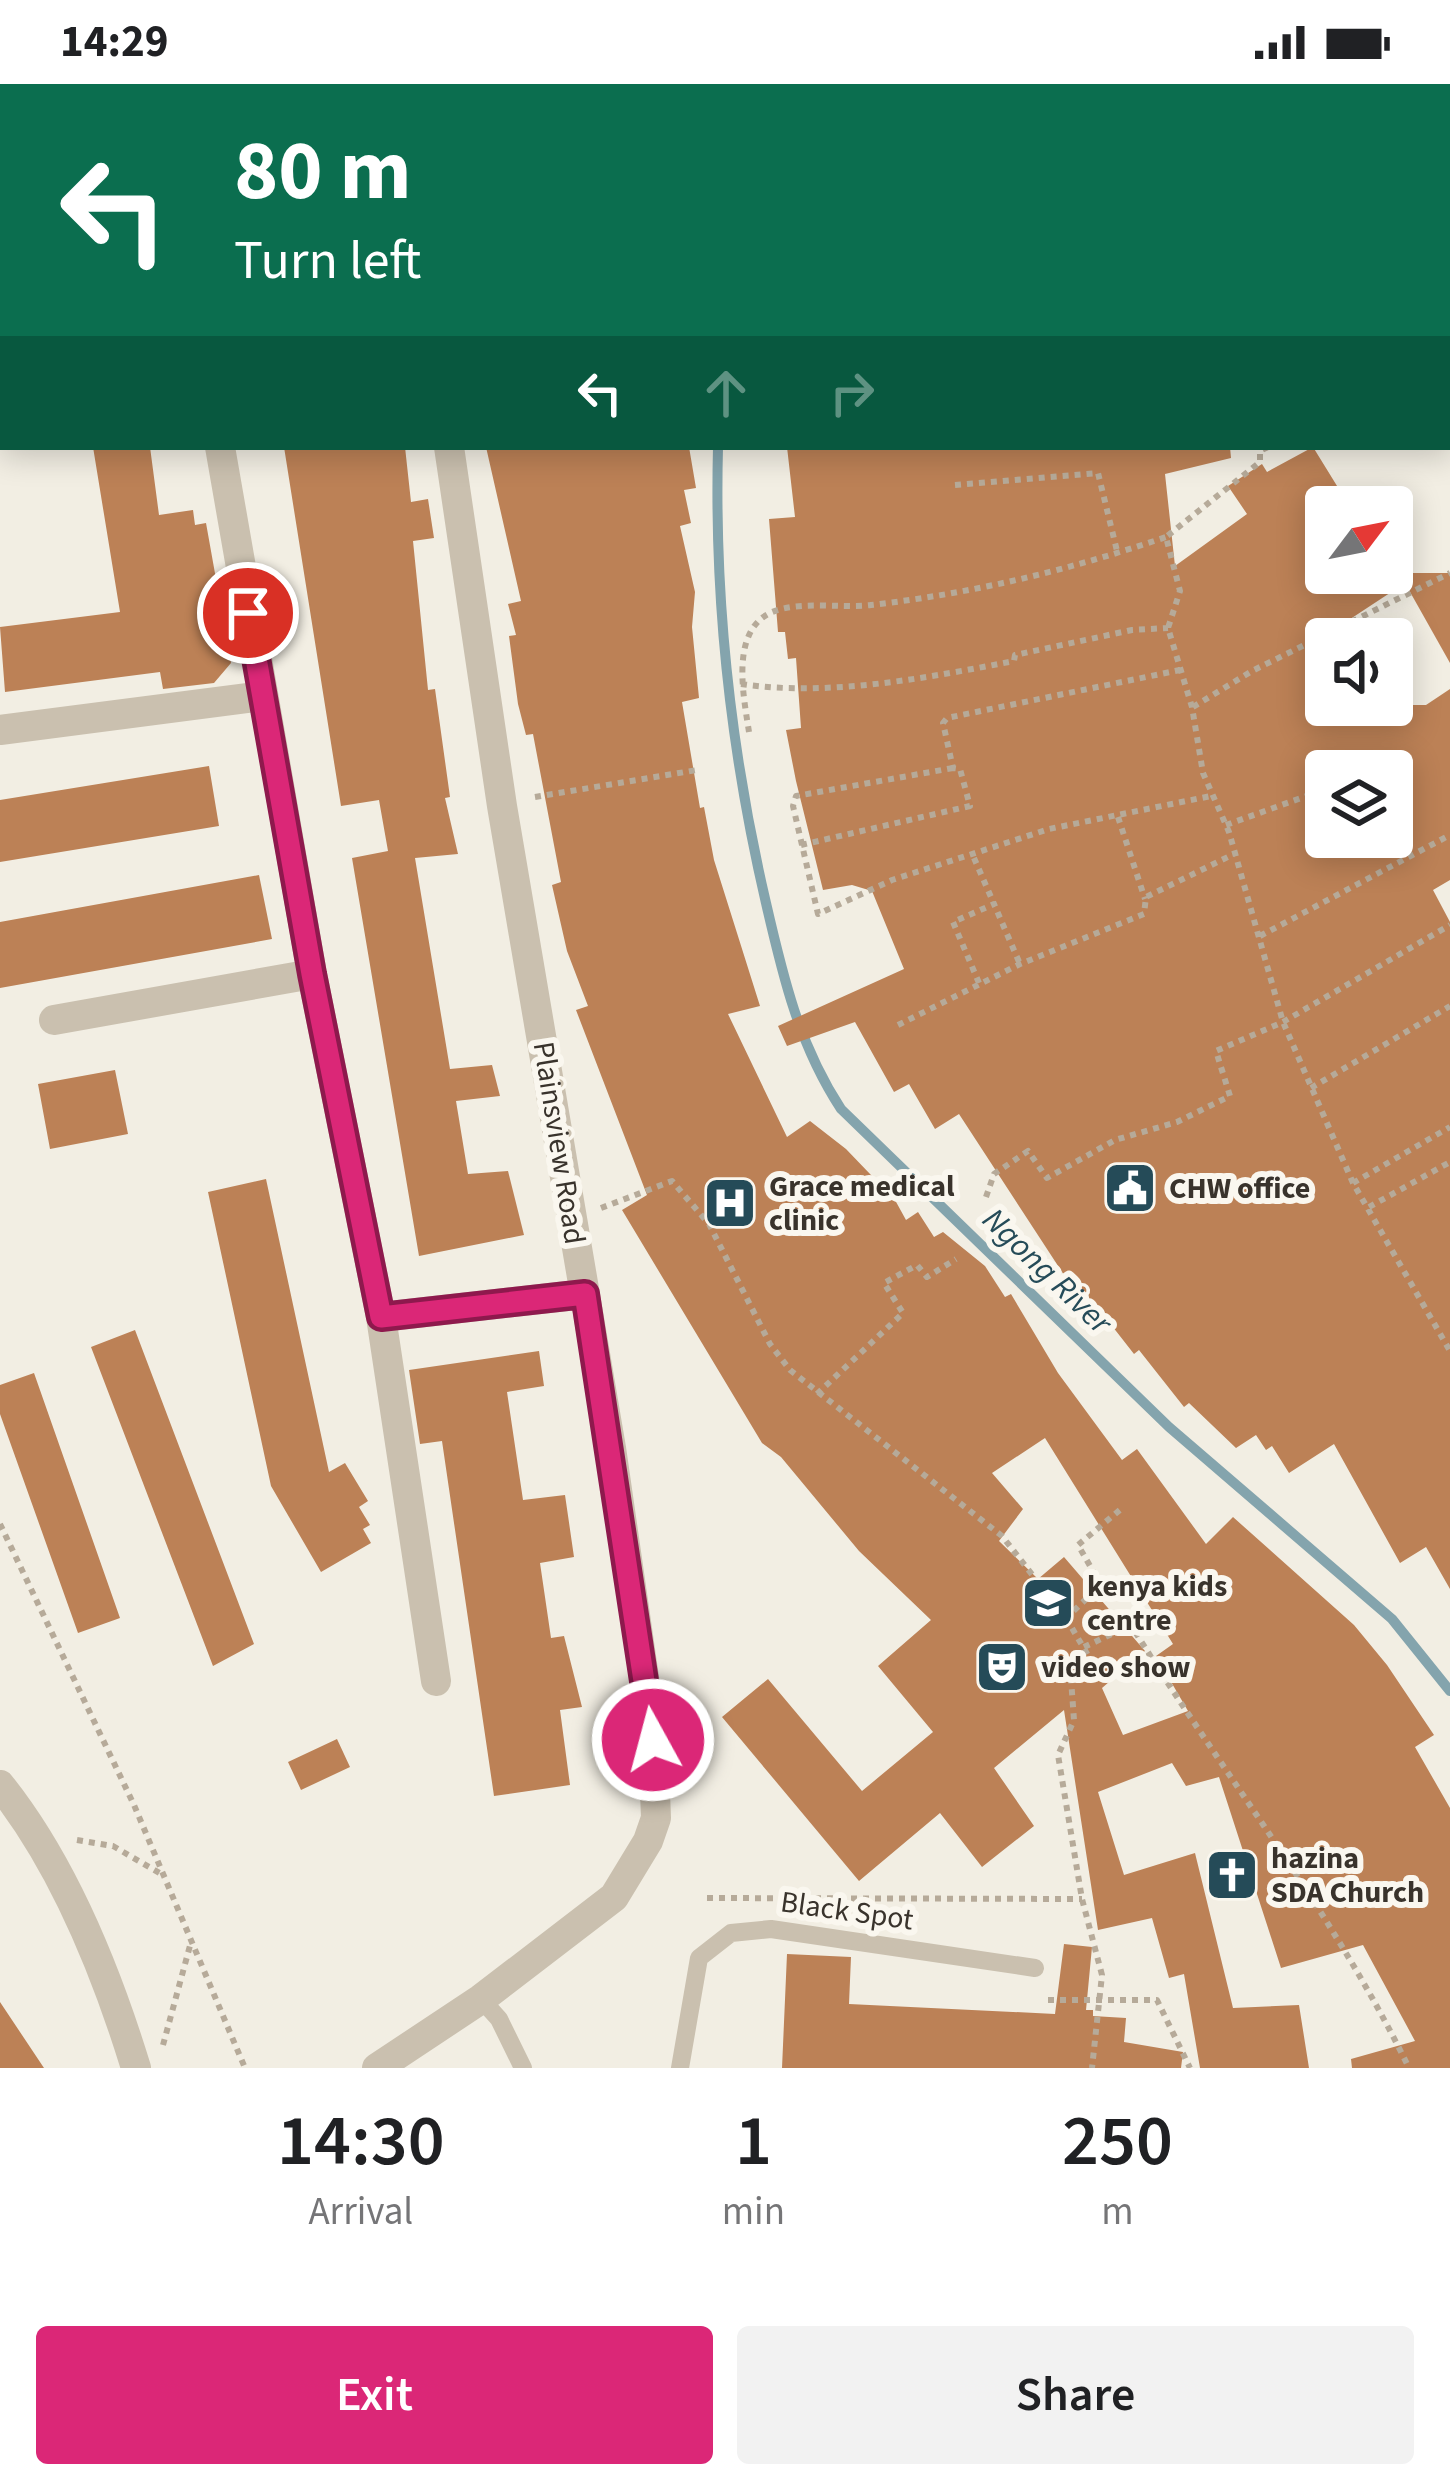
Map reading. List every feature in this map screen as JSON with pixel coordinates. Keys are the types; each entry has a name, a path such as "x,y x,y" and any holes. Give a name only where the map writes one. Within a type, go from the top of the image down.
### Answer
{"street":[{"path":"221,450 312,974 381,1317 436,1681"},
{"name":"Plainsview Road","path":"389,2065 614,1897 649,1841 656,1818 641,1652 502,806 449,450"},
{"path":"0,730 262,696"},
{"path":"54,1020 312,974"},
{"path":"381,1317 585,1294"},
{"path":"0,1785 38,1834 120,2017 136,2068"}],"lane":[{"name":"Black Spot","path":"680,2068 699,1958 731,1933 770,1929 1035,1968"},
{"path":"482,1999 499,2019 523,2068"}],"path":[{"path":"749,733 741,684 752,628 778,609 866,606 962,592 1118,555 1166,537 1260,462 1262,450"},
{"path":"955,485 1098,473 1118,555"},
{"path":"1166,537 1180,591 1168,628 1192,707 1211,796 1226,825 1282,1022 1353,1183 1450,1351"},
{"path":"1192,707 1252,670 1450,573"},
{"path":"741,684 799,691 898,681 1014,661 1015,655 1132,630 1168,628"},
{"path":"952,768 947,718 1180,670"},
{"path":"801,844 970,806 960,769 796,796 801,844 818,914 892,880 1062,825 1211,796"},
{"path":"502,806 698,770"},
{"path":"1226,825 1305,797"},
{"path":"898,1025 1020,964 1144,914 1145,899 1118,817"},
{"path":"1260,936 1450,836"},
{"path":"1145,899 1234,854"},
{"path":"973,857 1020,964"},
{"path":"980,983 953,922 994,904"},
{"path":"986,1196 994,1174 1028,1151 1047,1178 1115,1140 1177,1122 1231,1096 1215,1053 1282,1022 1450,925"},
{"path":"1311,1088 1450,1006"},
{"path":"1353,1183 1450,1127"},
{"path":"1368,1208 1450,1162"},
{"path":"572,1218 672,1181 709,1223 770,1344 817,1394 1002,1536 1084,1647 1089,1661 1071,1679 1074,1720 1058,1755 1082,1899 1102,1976 1093,2068"},
{"path":"817,1394 903,1313 884,1283 916,1264 927,1277 956,1259"},
{"path":"1066,1618 1102,1581 1078,1545 1121,1509"},
{"path":"0,1524 166,1877 245,2068"},
{"path":"1084,1647 1131,1624 1189,1719 1267,1824 1408,2068"},
{"path":"38,1834 113,1846 166,1877"},
{"path":"707,1898 1082,1899"},
{"path":"163,2046 192,1938"},
{"path":"1048,2000 1157,2000 1190,2068"}],"building":[{"path":"93,450 150,450 159,515 193,510 195,525 206,523 231,663 214,683 163,689 160,672 5,692 0,627 120,612"},
{"path":"284,450 405,450 411,502 428,499 434,538 413,541 428,690 435,689 450,797 445,798 458,854 415,858 450,1069 492,1065 500,1096 456,1101 468,1174 508,1171 524,1235 419,1256 352,858 388,851 379,800 341,806"},
{"path":"487,450 690,450 696,488 684,490 691,523 680,526 695,592 692,627 699,698 682,702 700,808 704,807 714,860 760,1006 728,1014 787,1137 810,1121 846,1149 895,1200 906,1220 918,1212 934,1237 943,1232 985,1266 1005,1297 1011,1294 1058,1373 1122,1460 1137,1449 1206,1544 1233,1517 1354,1625 1387,1665 1434,1735 1415,1747 1450,1808 1450,2068 1352,2068 1351,2059 1415,2041 1363,1945 1281,1968 1219,1777 1186,1786 1172,1763 1098,1792 1124,1875 1195,1853 1233,2008 1299,2005 1309,2068 1200,2068 1184,1974 1169,1978 1152,1918 1098,1930 1064,1710 994,1768 1034,1826 982,1867 940,1813 859,1881 722,1717 768,1679 862,1791 933,1732 878,1666 931,1620 859,1551 781,1457 762,1443 622,1210 647,1195 576,1010 588,1006 567,951 552,885 561,882 533,734 526,735 518,704 509,636 516,635 508,604 521,601","holes":["1045,1438 1173,1644 1156,1656 1188,1711 1123,1735 1102,1688 1145,1651 1064,1557 1038,1579 999,1541 1023,1509 992,1473"]},
{"path":"787,450 1230,450 1231,458 1165,474 1175,566 1247,514 1228,486 1262,464 1267,472 1315,450 1337,486 1305,486 1305,594 1388,594 1352,618 1305,618 1305,726 1413,726 1413,705 1426,705 1450,689 1450,880 1433,890 1450,922 1450,1589 1426,1547 1400,1563 1334,1444 1289,1473 1272,1446 1266,1450 1256,1435 1236,1448 1189,1403 1184,1407 1139,1350 1134,1354 1098,1308 1094,1311 1068,1272 1064,1275 959,1114 935,1129 909,1084 894,1092 855,1022 787,1046 778,1026 904,969 872,891 852,885 823,890 786,730 801,728 796,658 788,659 785,632 778,632 769,519 795,517"},
{"path":"1413,573 1450,573 1450,663 1411,594"},
{"path":"209,766 219,826 0,862 0,800"},
{"path":"259,875 272,939 0,988 0,922"},
{"path":"115,1070 128,1134 50,1149 38,1084"},
{"path":"266,1179 329,1472 345,1463 368,1501 359,1507 370,1525 363,1529 371,1543 321,1572 271,1486 208,1192"},
{"path":"135,1330 254,1644 213,1666 91,1347"},
{"path":"539,1351 544,1386 507,1392 523,1500 565,1495 574,1557 540,1563 551,1638 564,1636 582,1707 560,1710 570,1785 494,1796 442,1441 420,1444 409,1370"},
{"path":"34,1373 120,1618 78,1633 0,1414 0,1385"},
{"path":"337,1739 350,1767 301,1790 288,1762"},
{"path":"1064,1944 1092,1947 1086,2010 1093,2010 1093,2016 1126,2018 1124,2042 1183,2052 1181,2068 782,2068 787,1954 851,1957 849,2004 1055,2014"},
{"path":"0,2002 44,2068 0,2068"}],"waterway":[{"name":"Ngong River","path":"718,450 722,619 743,790 786,984 826,1085 841,1109 1169,1427 1392,1619 1450,1691"}],"place":[{"name":"CHW office","path":"1130,1188"},
{"name":"Grace medical clinic","path":"730,1203"},
{"name":"kenya kids centre","path":"1048,1603"},
{"name":"video show","path":"1002,1667"},
{"name":"hazina SDA Church","path":"1232,1875"}],"route":[{"path":"248,613 312,974 381,1317 585,1294 653,1740"}]}
